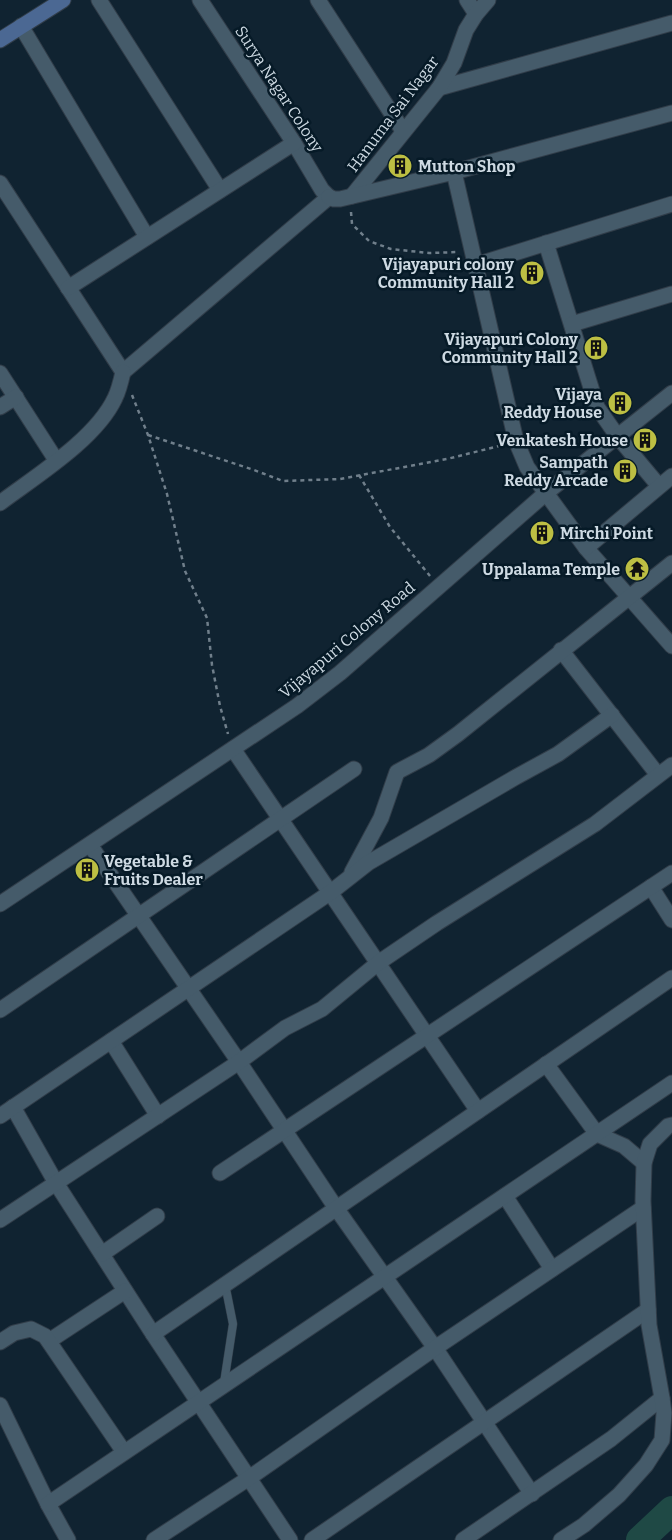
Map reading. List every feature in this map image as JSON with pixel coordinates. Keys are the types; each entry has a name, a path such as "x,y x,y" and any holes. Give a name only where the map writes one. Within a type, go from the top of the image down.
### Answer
{"main road":[{"path":"0,40 63,0"}],"street":[{"path":"99,0 220,190"},
{"name":"Surya Nagar Colony","path":"200,0 294,143 322,190 329,197"},
{"path":"318,0 403,132"},
{"path":"467,0 476,14"},
{"name":"Hanuma Sai Nagar","path":"352,196 439,88 454,63 466,30 488,0"},
{"path":"439,88 672,23"},
{"path":"21,26 147,237"},
{"path":"0,503 76,445 99,422 115,398 123,372 329,197 334,199 352,196 454,172 672,113"},
{"path":"68,288 294,143"},
{"path":"454,172 516,441 527,467 586,548 672,646"},
{"path":"0,183 123,372"},
{"path":"474,258 546,243 672,204"},
{"path":"546,243 597,407 618,437 659,486"},
{"path":"572,324 672,294"},
{"path":"0,373 56,460"},
{"name":"Vijayapuri Colony Road","path":"0,904 297,706 340,673 546,493 672,394"},
{"path":"0,407 16,397"},
{"path":"586,548 672,476"},
{"path":"349,878 381,818 397,772 429,755 458,734 560,650 672,563"},
{"path":"560,650 658,775"},
{"path":"0,1116 331,892 368,863 516,776 558,754 612,714"},
{"path":"233,749 478,1110"},
{"path":"0,1220 240,1062 285,1028 322,1009 378,963 437,923 595,824 672,765"},
{"path":"0,1010 354,769"},
{"path":"90,845 240,1062 384,1278 435,1348 532,1494"},
{"path":"220,1173 672,873"},
{"path":"651,887 672,920"},
{"path":"153,1334 672,978"},
{"path":"111,1041 158,1116"},
{"path":"546,1064 597,1134 624,1146 644,1163"},
{"path":"48,1504 672,1084"},
{"path":"13,1107 56,1183 125,1291 290,1540"},
{"path":"561,1540 584,1525 619,1495 646,1465 662,1440 664,1413 648,1310 643,1208 644,1163 650,1144 672,1124"},
{"path":"505,1196 552,1269"},
{"path":"154,1540 250,1478 435,1348 643,1208"},
{"path":"102,1254 157,1216"},
{"path":"49,1341 125,1291"},
{"path":"312,1540 648,1310"},
{"path":"0,1342 14,1333 31,1329 45,1336 124,1452"},
{"path":"463,1540 611,1439 662,1398"},
{"path":"0,1405 48,1504 68,1540"}],"lane":[{"path":"224,1284 233,1324 224,1385"}],"path":[{"path":"352,196 350,210 352,224 369,241 391,249 474,258"},
{"path":"123,372 148,435 167,494 184,571 207,618 212,665 220,706 233,749"},
{"path":"148,435 283,481 340,479 447,459 516,441"},
{"path":"359,475 390,527 439,587"}],"waterway":[{"path":"640,1540 672,1510"}],"place":[{"name":"Mutton Shop","path":"400,166"},
{"name":"Vijayapuri colony Community Hall 2","path":"532,273"},
{"name":"Vijayapuri Colony Community Hall 2","path":"596,348"},
{"name":"Vijaya Reddy House","path":"620,403"},
{"name":"Venkatesh House","path":"645,440"},
{"name":"Sampath Reddy Arcade","path":"625,471"},
{"name":"Mirchi Point","path":"542,533"},
{"name":"Uppalama Temple","path":"637,569"},
{"name":"Vegetable & Fruits Dealer","path":"87,870"}]}
